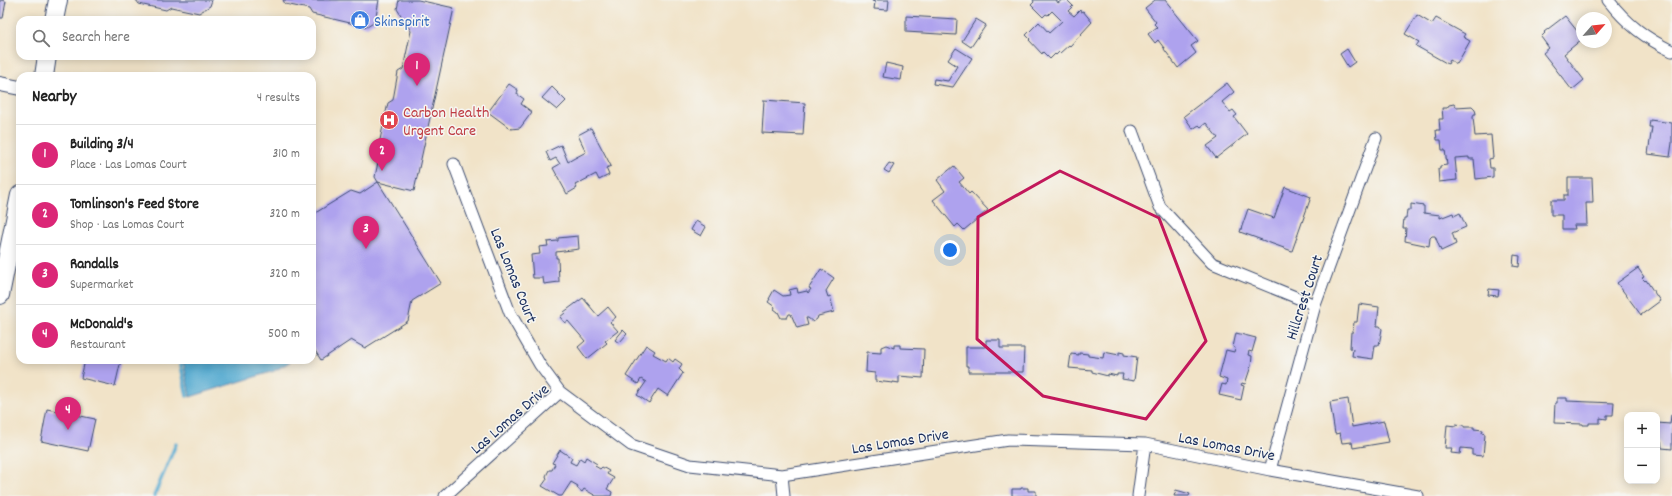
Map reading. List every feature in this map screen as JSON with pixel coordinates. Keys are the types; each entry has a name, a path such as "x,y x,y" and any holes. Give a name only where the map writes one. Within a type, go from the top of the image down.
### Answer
{"main road":[{"path":"55,16 58,0"},
{"path":"45,72 46,60"},
{"path":"0,295 16,215"}],"street":[{"path":"1608,0 1621,17 1650,41 1672,52"},
{"path":"0,84 16,87"},
{"path":"1132,131 1160,207 1212,263 1315,305"},
{"name":"Hillcrest Court","path":"1270,470 1315,305 1376,138"},
{"name":"Las Lomas Court","path":"454,164 510,313 540,365 560,392"},
{"name":"Las Lomas Drive","path":"445,496 560,392 631,445 690,466 782,475 1008,440 1145,444 1270,470 1418,496"},
{"path":"1138,496 1145,444"},
{"path":"782,475 784,496"}],"highlighted area":[{"path":"1060,171 1159,218 1206,341 1146,419 1043,396 977,339 978,217"}],"water":[{"path":"184,364 286,364 274,371 190,397"}],"building":[{"path":"0,0 6,1 3,18 0,18"},
{"path":"136,0 212,0 210,6 199,13 171,7 166,10 139,4"},
{"path":"283,0 379,0 375,22 367,27 312,14 309,9 285,4"},
{"path":"399,0 418,0 454,8 414,191 378,182 375,177 378,162 376,158 388,103 393,100 398,72 403,69 411,31 397,9"},
{"path":"872,0 889,0 888,10 874,9 875,2"},
{"path":"1033,0 1056,0 1058,3 1062,0 1067,0 1073,6 1068,11 1074,16 1080,10 1081,12 1083,11 1092,22 1070,46 1069,45 1060,53 1055,54 1050,59 1043,52 1042,54 1026,35 1039,22 1049,33 1062,21 1052,11 1043,17 1031,5 1034,2"},
{"path":"1155,0 1165,0 1198,41 1191,46 1196,53 1178,68 1164,49 1165,47 1164,48 1158,40 1155,43 1148,34 1157,27 1154,24 1156,22 1145,8"},
{"path":"1417,15 1432,24 1436,18 1465,34 1463,37 1470,41 1457,64 1450,60 1448,64 1416,46 1419,42 1405,34"},
{"path":"906,16 957,19 956,35 906,32"},
{"path":"1565,16 1576,30 1576,44 1564,54 1584,80 1572,90 1543,53 1549,48 1541,37 1545,33 1544,32"},
{"path":"976,19 986,25 971,47 962,41"},
{"path":"956,48 972,58 953,87 933,84 934,79 948,81 957,66 948,60"},
{"path":"1347,49 1355,62 1348,67 1340,54"},
{"path":"886,63 903,67 901,80 883,77"},
{"path":"1227,83 1234,92 1222,102 1230,112 1233,110 1237,115 1234,117 1247,134 1216,158 1207,146 1218,138 1206,123 1201,127 1199,125 1193,129 1184,116"},
{"path":"509,84 518,90 517,94 524,99 521,104 532,112 520,128 511,129 488,112"},
{"path":"552,87 566,101 557,110 542,98"},
{"path":"764,100 805,103 803,135 762,133"},
{"path":"1454,104 1456,107 1472,106 1475,109 1476,114 1474,114 1473,117 1475,136 1491,135 1493,158 1489,159 1490,168 1493,168 1493,177 1476,179 1474,159 1469,159 1469,157 1455,158 1457,180 1439,182 1438,169 1440,169 1440,166 1447,165 1445,150 1442,150 1441,140 1437,140 1436,130 1440,130 1439,119 1443,119 1442,108 1447,108 1449,105"},
{"path":"1650,120 1672,123 1670,157 1648,154 1652,127 1649,127"},
{"path":"591,128 611,166 606,168 609,175 599,180 596,174 575,185 577,188 567,194 553,168 560,164 556,158 550,161 546,152 561,145 568,162 586,152 578,135"},
{"path":"889,163 894,165 889,173 884,170"},
{"path":"954,166 964,178 959,182 969,194 971,192 988,210 964,230 958,224 955,227 933,200 945,191 937,180"},
{"path":"1568,178 1592,178 1593,203 1586,203 1587,225 1574,225 1575,229 1562,229 1562,215 1551,215 1551,200 1564,200 1564,195 1568,195"},
{"path":"378,182 441,283 412,301 408,321 365,348 351,340 321,360 316,352 316,213 351,191 360,194"},
{"path":"1285,187 1311,197 1292,251 1240,232 1248,209 1274,218"},
{"path":"1411,204 1424,206 1424,213 1440,215 1440,218 1453,213 1454,216 1460,213 1466,227 1452,233 1456,244 1441,251 1435,236 1430,238 1429,246 1405,241 1406,228 1403,228 1404,218 1406,218 1407,210 1411,210"},
{"path":"696,221 706,227 701,236 691,230"},
{"path":"578,236 579,249 556,252 556,258 558,258 559,282 544,284 543,278 533,278 531,255 540,254 539,247 548,246 547,242 558,241 558,238"},
{"path":"1514,255 1520,256 1519,267 1513,266"},
{"path":"1638,268 1644,277 1642,278 1645,281 1646,280 1660,301 1641,315 1617,283"},
{"path":"821,269 834,278 826,291 828,297 830,296 834,312 818,316 813,322 806,318 808,325 797,328 791,314 789,314 787,318 781,318 778,312 774,309 775,307 768,302 769,299 774,290 783,296 790,295 789,290 797,288 798,293 807,291 808,293 811,289 809,288"},
{"path":"1489,289 1499,290 1498,296 1488,295"},
{"path":"583,298 598,316 608,307 616,317 610,322 618,331 605,341 607,343 587,359 578,347 585,341 568,321 565,323 560,317 565,313 564,312"},
{"path":"1359,304 1379,307 1377,326 1380,326 1382,329 1379,345 1375,345 1373,359 1352,356 1353,349 1350,348 1351,332 1353,332 1354,322 1357,322"},
{"path":"623,330 627,334 619,343 615,340"},
{"path":"1236,333 1256,338 1252,352 1249,351 1248,355 1252,356 1251,366 1245,384 1242,383 1241,385 1244,386 1241,400 1219,395 1222,384 1226,385 1227,380 1219,377 1226,350 1234,352 1235,348 1233,347"},
{"path":"986,340 1000,340 1000,348 1024,348 1023,372 968,372 968,366 966,366 966,347 986,347"},
{"path":"646,345 655,351 653,354 666,361 668,358 673,362 675,359 682,364 679,369 683,373 668,396 658,389 649,403 637,395 646,382 641,379 638,384 626,376"},
{"path":"886,345 894,348 894,345 900,345 900,348 924,349 923,378 899,376 899,383 875,381 875,373 866,372 867,352 881,353 881,347"},
{"path":"1104,352 1119,355 1119,352 1124,353 1124,355 1137,357 1134,381 1122,379 1123,374 1117,374 1117,376 1108,374 1108,376 1092,372 1092,370 1069,368 1071,354 1088,354 1088,356 1103,358"},
{"path":"84,364 120,364 115,386 81,378"},
{"path":"1557,398 1567,398 1567,401 1614,403 1613,415 1607,415 1607,419 1600,418 1600,423 1589,423 1589,425 1554,423 1555,403 1557,403"},
{"path":"1348,399 1352,427 1384,421 1389,442 1353,448 1352,442 1342,443 1340,433 1335,434 1330,402"},
{"path":"47,409 95,419 88,451 41,441"},
{"path":"1672,415 1672,449 1662,448 1660,441 1660,423 1670,424"},
{"path":"1456,424 1483,430 1482,433 1485,434 1483,456 1472,455 1472,449 1461,448 1460,454 1451,453 1452,448 1445,448 1447,425 1456,426"},
{"path":"560,450 572,458 570,462 576,465 580,458 584,461 586,457 597,464 595,466 600,469 602,467 609,471 607,474 614,478 607,489 612,492 611,496 596,496 584,489 582,492 577,488 578,486 571,482 562,496 559,496 542,486 547,479 546,476 549,470 552,470 555,464 552,463"},
{"path":"1028,488 1028,491 1036,491 1036,496 1012,496 1012,489"},
{"path":"1176,490 1190,494 1189,496 1174,496"}],"waterway":[{"path":"181,364 187,396"},
{"path":"154,496 176,444"}],"place":[{"name":"Skinspirit","path":"360,20"},
{"name":"Building 3/4","path":"417,86"},
{"name":"Carbon Health Urgent Care","path":"389,120"},
{"name":"Tomlinson's Feed Store","path":"382,171"},
{"name":"Randalls","path":"366,249"},
{"name":"McDonald's","path":"68,430"}]}
